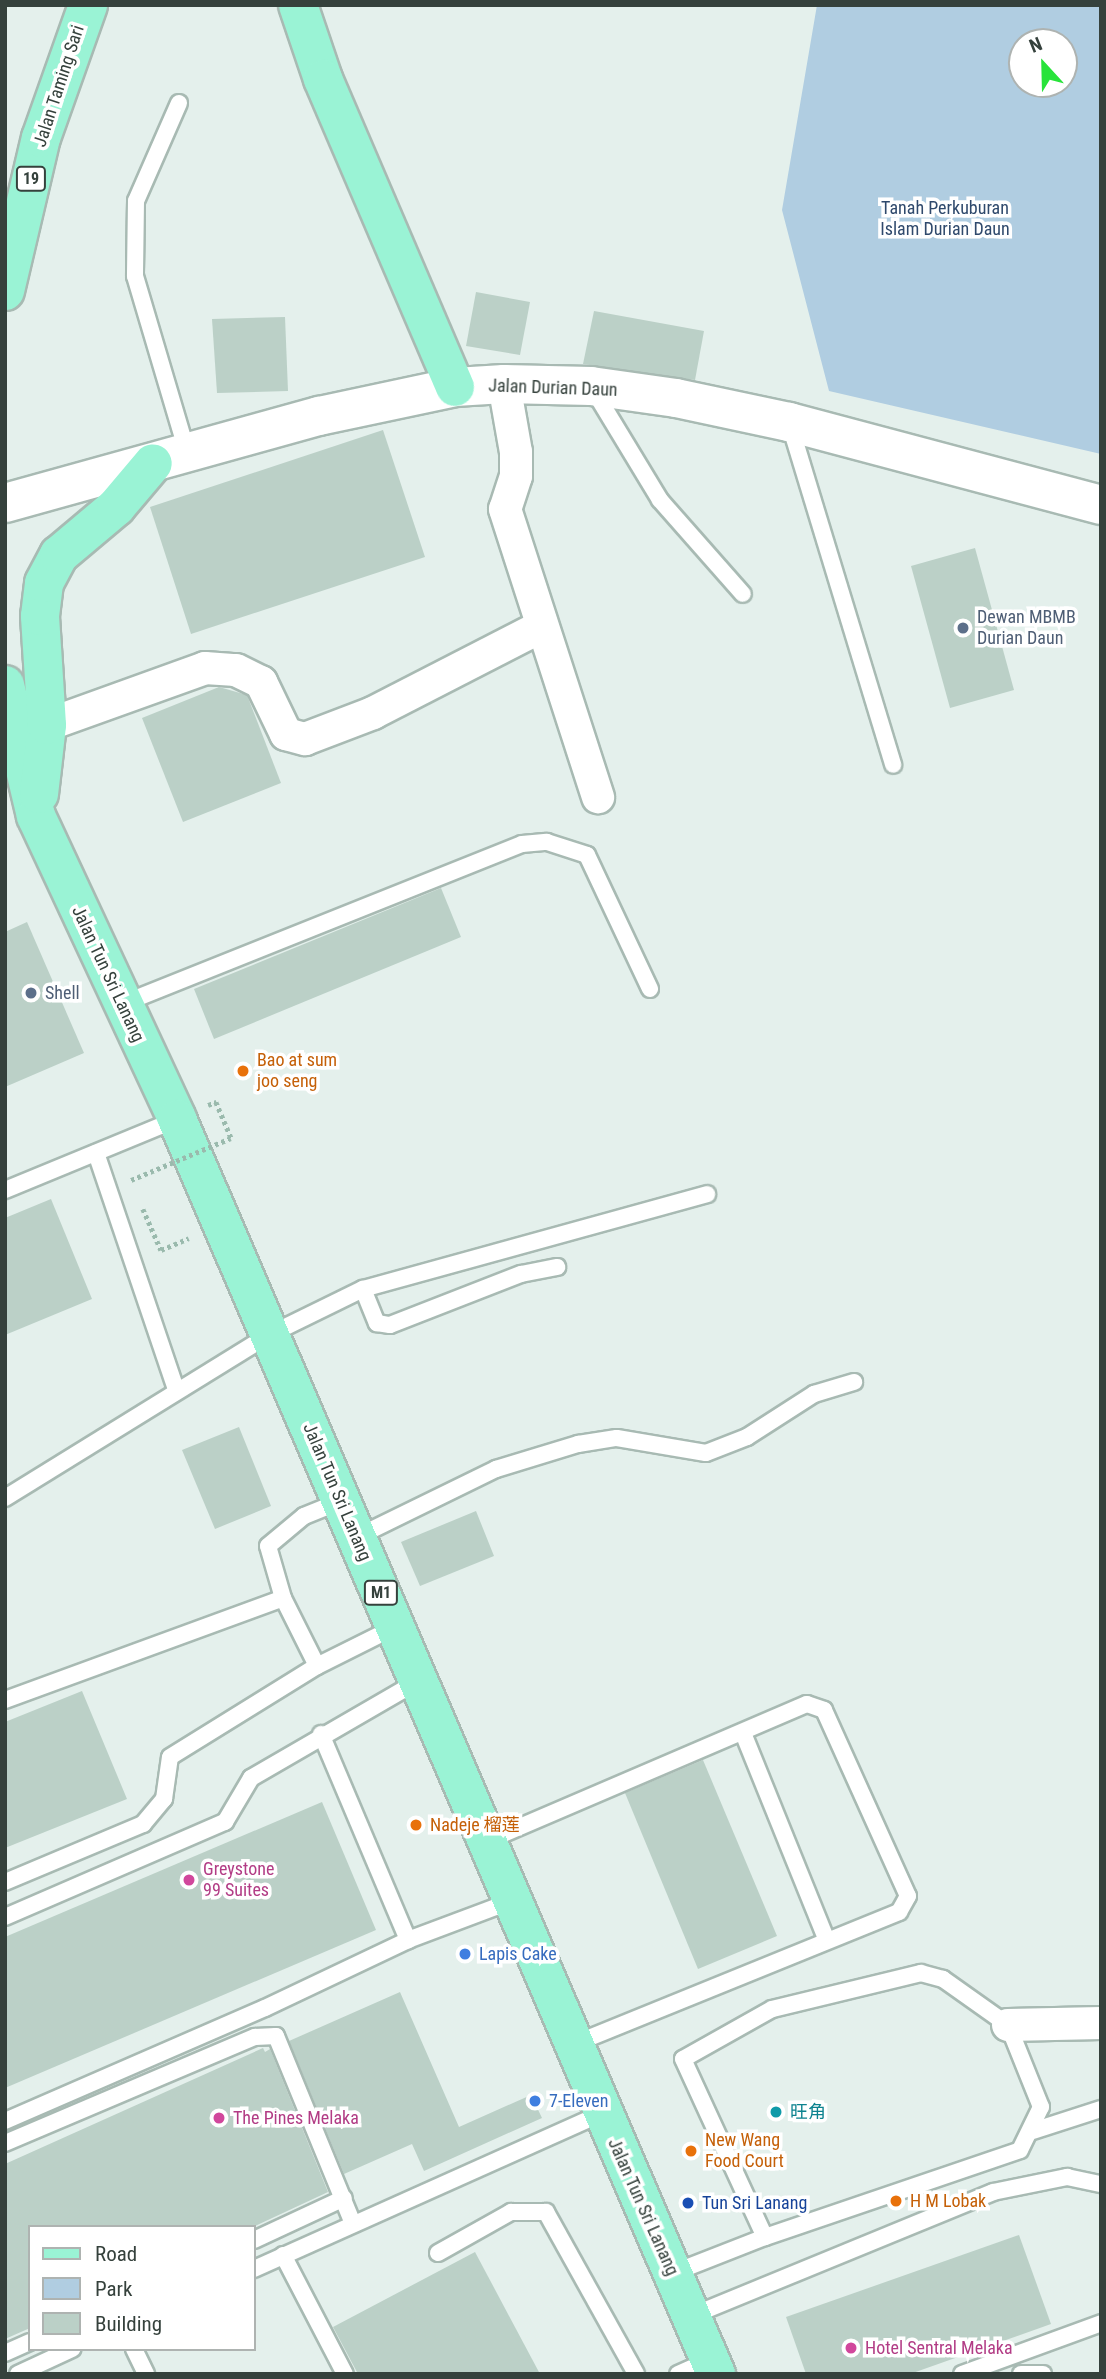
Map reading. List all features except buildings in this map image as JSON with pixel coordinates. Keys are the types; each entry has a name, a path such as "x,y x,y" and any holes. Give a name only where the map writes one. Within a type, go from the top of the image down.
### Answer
{"main road":[{"name":"Jalan Taming Sari","path":"5,291 41,138 63,68 88,5"},
{"path":"298,5 323,79 455,387"},
{"path":"5,185 63,68"},
{"path":"23,789 47,725 40,616 44,583 59,555 116,508 170,457"},
{"name":"Jalan Tun Sri Lanang","path":"5,685 23,789 223,1224 487,1841 571,2045 691,2316 701,2369"}],"street":[{"name":"Jalan Durian Daun","path":"5,503 318,416 455,387 504,384 591,386 676,398 789,422 1101,505"},
{"path":"504,384 516,452 516,476 505,509 540,627 598,797"},
{"path":"47,725 205,668 236,670 261,682 286,734 305,739 373,713 540,627"},
{"path":"1008,2025 1101,2023"}],"lane":[{"path":"170,457 135,276 136,201 179,103"},
{"path":"591,386 660,500 743,594"},
{"path":"789,422 893,765"},
{"path":"122,1004 522,844 547,842 587,855 650,989"},
{"path":"5,1190 177,1119"},
{"path":"96,1153 176,1389"},
{"path":"5,1498 176,1389 269,1335 363,1289 707,1194"},
{"path":"363,1289 377,1324 390,1325 521,1274 557,1267"},
{"path":"357,1537 496,1469 578,1444 617,1438 706,1453 747,1437 814,1394 854,1382"},
{"path":"317,1666 283,1598 268,1546 304,1516 341,1501"},
{"path":"5,1700 283,1598"},
{"path":"5,1882 143,1824 164,1799 170,1757 317,1666 395,1627"},
{"path":"5,1917 225,1822 251,1779 321,1734 419,1681"},
{"path":"487,1841 807,1704 824,1710 908,1896 899,1912 571,2045"},
{"path":"743,1732 827,1941"},
{"path":"321,1734 408,1940"},
{"path":"5,2121 265,2008 408,1940 512,1901"},
{"path":"673,2273 765,2237 1020,2150 1033,2132 1041,2107 1008,2025 943,1979 921,1973 772,2010 683,2059 765,2237"},
{"path":"5,2143 266,2034 276,2036 354,2224"},
{"path":"1033,2132 1101,2109"},
{"path":"256,2268 601,2114"},
{"path":"691,2316 993,2192 1067,2177 1101,2184"},
{"path":"256,2239 344,2198"},
{"path":"438,2253 511,2212 546,2212 636,2374"},
{"path":"284,2255 345,2374"},
{"path":"962,2374 1101,2323"},
{"path":"5,2353 28,2343"},
{"path":"18,2374 68,2351"},
{"path":"135,2351 146,2374"},
{"path":"1021,2374 1043,2374"}],"path":[{"path":"136,1192 131,1180 231,1138"},
{"path":"141,1203 161,1250 223,1224"}],"green space":[{"name":"Tanah Perkuburan Islam Durian Daun","path":"817,5 1101,5 1101,454 829,391 782,210"}],"place":[{"name":"Dewan MBMB Durian Daun","path":"963,628"},
{"name":"Shell","path":"31,993"},
{"name":"Bao at sum joo seng","path":"243,1071"},
{"name":"Nadeje 榴莲","path":"416,1825"},
{"name":"Greystone 99 Suites","path":"189,1880"},
{"name":"Lapis Cake","path":"465,1954"},
{"name":"7-Eleven","path":"535,2101"},
{"name":"旺角","path":"776,2112"},
{"name":"The Pines Melaka","path":"219,2118"},
{"name":"New Wang Food Court","path":"691,2151"},
{"name":"H M Lobak","path":"896,2201"},
{"name":"Tun Sri Lanang","path":"688,2203"},
{"name":"Hotel Sentral Melaka","path":"851,2348"}]}
